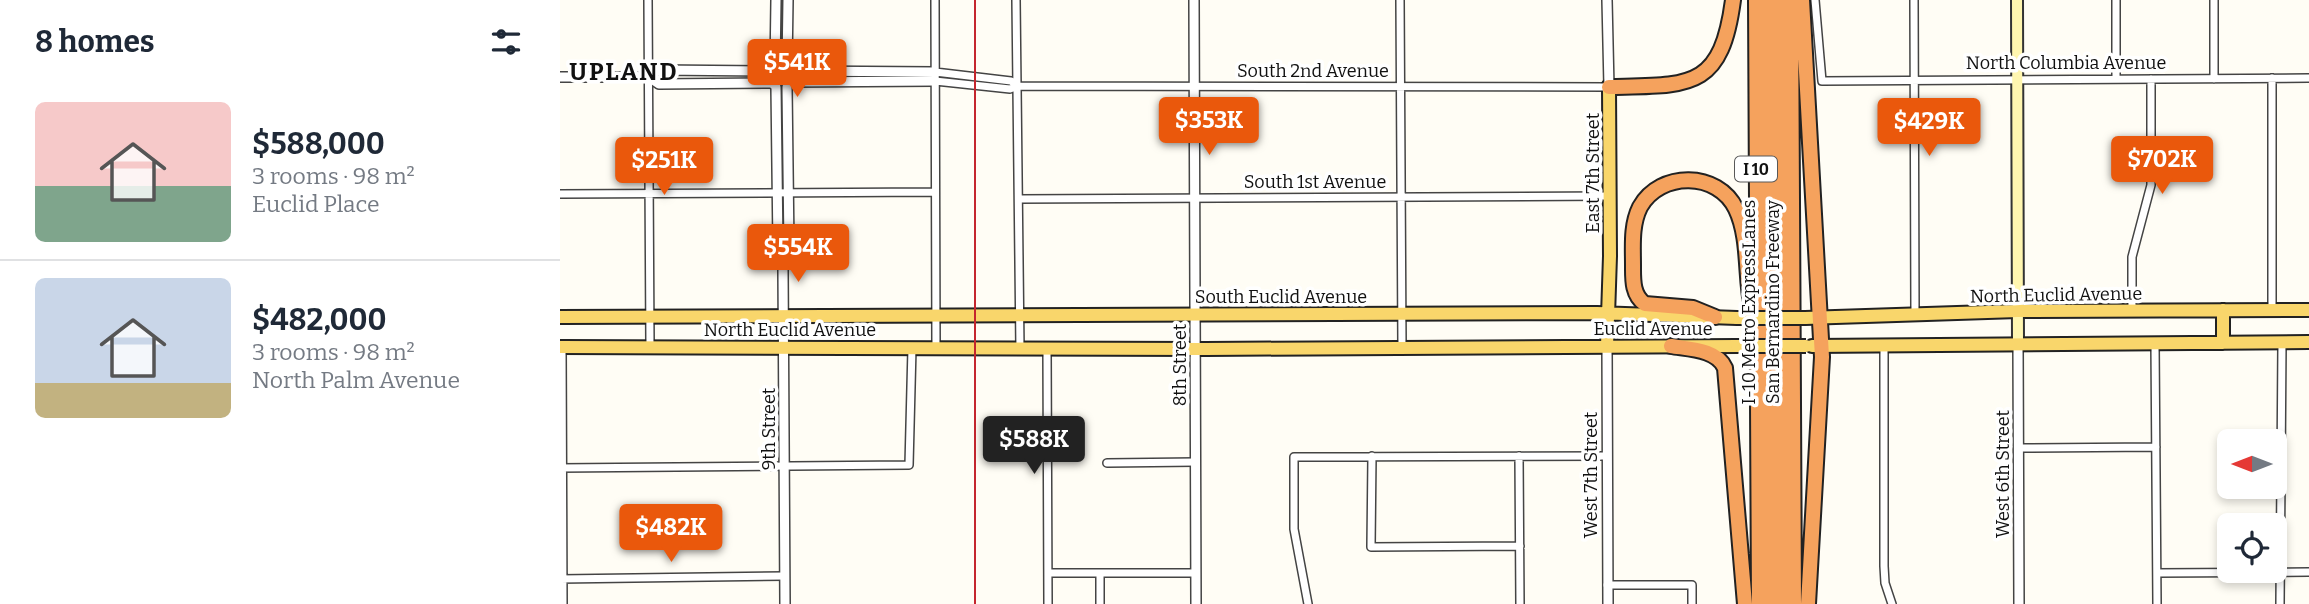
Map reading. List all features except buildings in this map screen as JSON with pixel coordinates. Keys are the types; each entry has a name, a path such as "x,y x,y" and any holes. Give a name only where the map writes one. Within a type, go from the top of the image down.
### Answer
{"highway":[{"path":"1609,87 1672,85 1689,82 1702,74 1723,49 1733,0"},
{"name":"San Bernardino Freeway","path":"1756,0 1759,604"},
{"name":"I-10 Metro ExpressLanes","path":"1768,0 1769,604"},
{"name":"I-10 Metro ExpressLanes","path":"1780,0 1783,604"},
{"name":"San Bernardino Freeway","path":"1791,0 1794,604"},
{"path":"1802,0 1822,346 1808,604"},
{"path":"1715,317 1693,308 1645,304 1635,290 1635,216 1648,197 1669,183 1701,181 1722,190 1732,202 1740,219 1746,282 1758,337"},
{"path":"1671,346 1717,357 1725,368 1745,604"}],"main road":[{"path":"2017,0 2018,345"},
{"name":"East 7th Street","path":"1607,346 1611,196 1609,87"},
{"path":"2223,310 2223,343"},
{"name":"North Euclid Avenue","path":"1805,318 2018,311 2309,310"},
{"name":"North Euclid Avenue","path":"560,317 1020,314"},
{"name":"South Euclid Avenue","path":"1020,314 1542,314"},
{"name":"Euclid Avenue","path":"1542,314 1805,318"},
{"path":"1822,346 2309,342"},
{"name":"Euclid Avenue","path":"1402,347 1822,346"},
{"name":"North Euclid Avenue","path":"561,347 1020,349"},
{"path":"1020,349 1402,347"}],"street":[{"path":"649,0 650,346"},
{"path":"774,69 776,0"},
{"path":"788,0 789,69"},
{"path":"935,0 936,348"},
{"path":"1016,0 1017,86 1020,94 1020,349"},
{"name":"8th Street","path":"1194,0 1196,604"},
{"path":"1400,0 1402,347"},
{"name":"East 7th Street","path":"1607,0 1609,87"},
{"name":"North Columbia Avenue","path":"1815,0 1822,81 2309,78"},
{"path":"1914,0 1915,316"},
{"path":"2116,0 2116,79"},
{"path":"2214,0 2214,79"},
{"path":"649,77 658,70 774,69 935,77"},
{"name":"9th Street","path":"774,69 778,248 783,254 785,347 785,604"},
{"name":"9th Street","path":"783,254 789,247 789,69"},
{"path":"560,77 649,77 659,84 774,85 935,77"},
{"name":"South 2nd Avenue","path":"935,77 1010,89 1017,86 1609,87"},
{"path":"2272,78 2272,311"},
{"path":"2132,311 2132,257 2151,185 2151,79"},
{"path":"560,194 788,195 935,192"},
{"name":"South 1st Avenue","path":"1019,199 1611,196"},
{"path":"2282,343 2282,513"},
{"path":"2155,344 2157,604"},
{"name":"West 6th Street","path":"2018,345 2019,604"},
{"name":"West 7th Street","path":"1607,346 1608,604"},
{"path":"1884,346 1884,566 1892,604"},
{"path":"561,347 563,604"},
{"path":"561,468 909,465 912,348"},
{"path":"1047,349 1048,604"},
{"path":"2019,448 2156,447"},
{"path":"1372,456 1371,547 1520,546"},
{"path":"1519,456 1520,604"},
{"path":"1308,604 1294,528 1294,457 1607,456"},
{"path":"1107,463 1196,462"},
{"path":"2287,572 2309,572"},
{"path":"1048,573 1196,573"},
{"path":"1100,573 1100,604"},
{"path":"2157,573 2217,573"},
{"path":"561,579 785,576"},
{"path":"2280,604 2281,583"},
{"path":"1608,585 1692,585 1692,604"}],"railway":[{"path":"975,0 975,604"}],"district":[{"name":"UPLAND","path":"624,72"}]}
